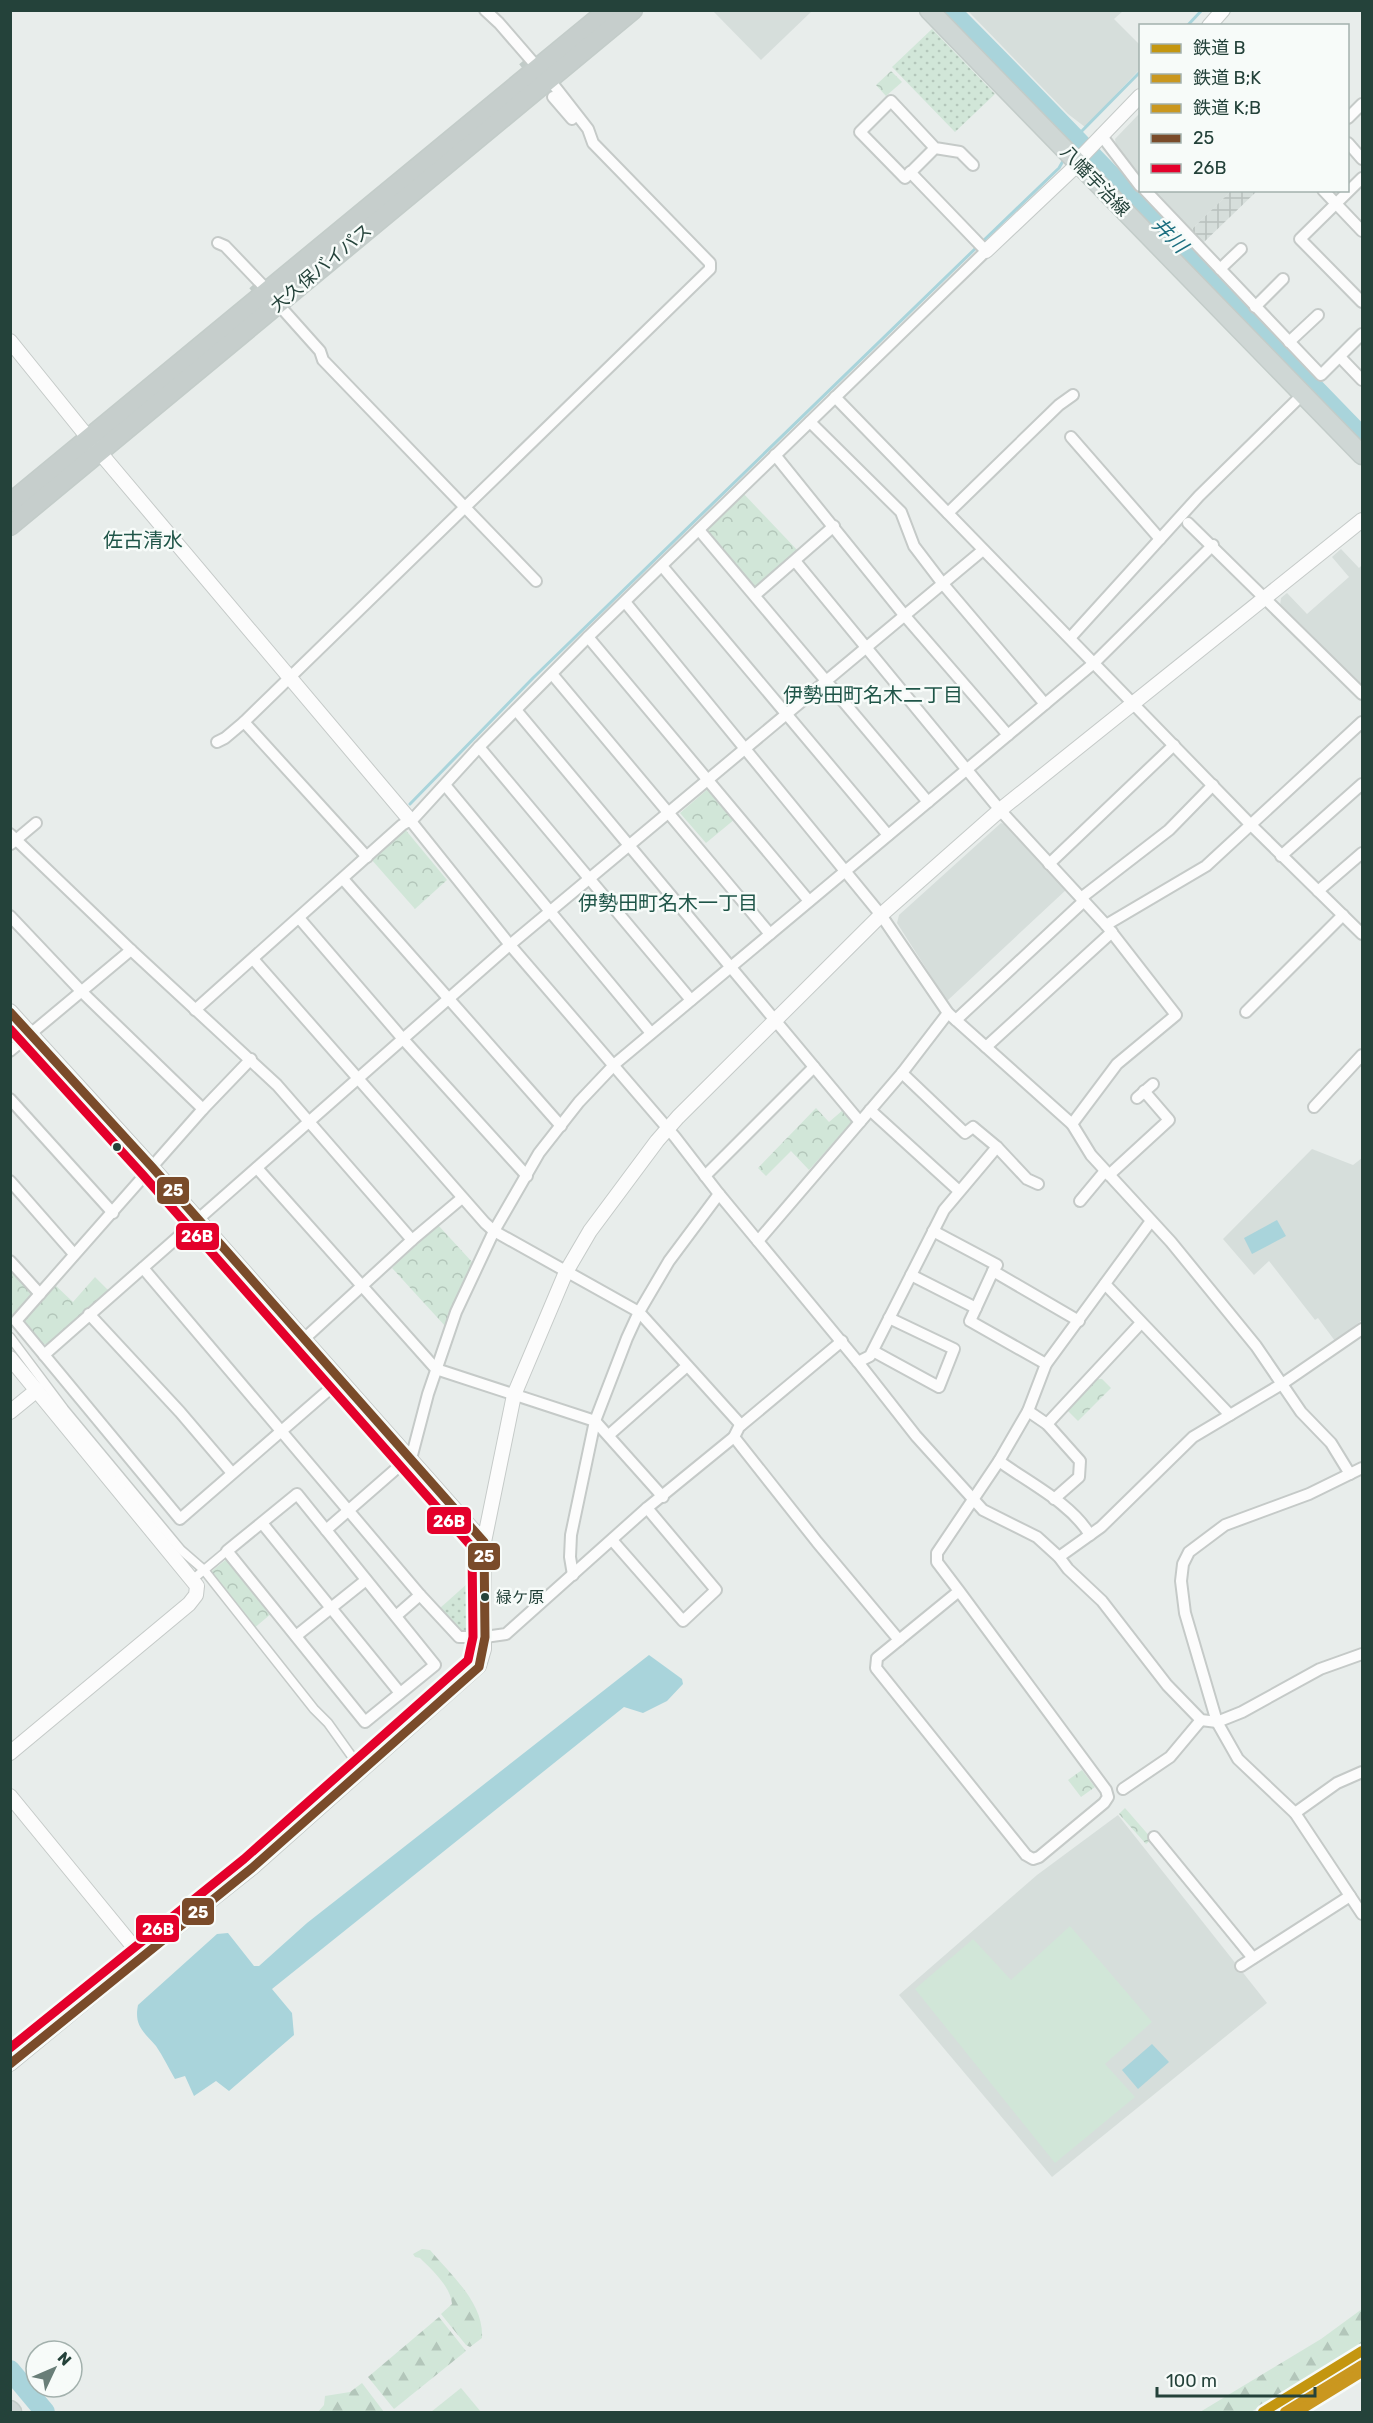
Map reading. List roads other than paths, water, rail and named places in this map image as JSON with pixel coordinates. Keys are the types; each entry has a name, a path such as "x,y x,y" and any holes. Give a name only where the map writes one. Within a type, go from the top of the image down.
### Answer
{"highway":[{"name":"大久保バイパス","path":"541,76 608,10"},
{"name":"大久保バイパス","path":"10,503 89,438 270,299 541,76 633,10"},
{"name":"大久保バイパス","path":"10,526 100,452 270,299"}],"main road":[{"name":"八幡宇治線","path":"929,10 1081,159 1362,455"}],"street":[{"path":"1211,24 1223,10"},
{"path":"217,742 244,722 465,505 710,270 710,262 593,143 499,23 487,13"},
{"path":"487,13 490,22 588,129 593,143"},
{"path":"195,1010 410,820 588,637 984,249 1081,159 1139,97"},
{"path":"935,148 904,178 860,132 891,101 935,148 960,152 973,165"},
{"path":"1349,116 1362,104"},
{"path":"1100,137 1139,185"},
{"path":"1349,145 1362,159"},
{"path":"910,172 984,249"},
{"path":"1349,190 1362,178"},
{"path":"1147,192 1321,375 1362,334"},
{"path":"1325,192 1362,231"},
{"path":"1347,192 1300,239 1362,302"},
{"path":"1220,269 1241,249"},
{"path":"1254,306 1283,279"},
{"path":"270,299 320,351 323,360 536,581"},
{"path":"1289,342 1318,315"},
{"path":"10,341 100,452 410,820 510,945 612,1066 668,1128 718,1194 842,1341 916,1436 983,1510 1037,1537 1059,1557 1068,1569 1102,1601 1167,1685 1201,1720 1217,1722 1242,1712 1320,1669 1362,1654"},
{"path":"1340,357 1362,380"},
{"path":"1070,638 1200,496 1303,394"},
{"path":"948,513 1059,405 1073,395"},
{"path":"835,397 1281,856 1362,934"},
{"path":"810,422 901,512 914,546 943,584 1045,704"},
{"path":"1071,437 1160,539"},
{"path":"775,455 905,616 1008,735"},
{"path":"10,2064 252,1868 479,1667 485,1637 484,1542 514,1395 566,1272 590,1232 668,1128 881,915 1000,810 1134,705 1362,520"},
{"path":"1188,523 1213,545 1362,694"},
{"path":"755,595 834,526"},
{"path":"699,530 928,802"},
{"path":"326,1530 412,1455 436,1368 456,1312 494,1231 539,1153 612,1066 1094,663 1213,545"},
{"path":"44,1355 510,945 983,550"},
{"path":"795,561 865,649 1000,810 1109,929 1176,1015 1117,1064 1072,1124"},
{"path":"662,566 888,835"},
{"path":"625,602 881,915 952,1017 1072,1124 1091,1155 1232,1315 1301,1412 1330,1443 1350,1474"},
{"path":"588,637 809,901"},
{"path":"552,674 770,934"},
{"path":"516,710 860,1122"},
{"path":"244,722 367,857"},
{"path":"986,1047 1109,929 1206,866 1362,722"},
{"path":"1049,864 1174,745"},
{"path":"479,747 691,1000"},
{"path":"1281,856 1362,784"},
{"path":"445,785 651,1033"},
{"path":"758,1241 952,1017 1082,899 1169,830 1213,785"},
{"path":"36,824 12,839 195,1010 251,1059 412,1240"},
{"path":"1318,891 1362,853"},
{"path":"343,879 561,1126"},
{"path":"1246,1012 1343,915"},
{"path":"10,916 82,992 203,1109"},
{"path":"298,918 527,1176"},
{"path":"10,1051 131,950"},
{"path":"253,959 462,1198 494,1231 639,1312 741,1425"},
{"path":"10,1011 199,1219 339,1381 484,1542"},
{"path":"1314,1107 1362,1055"},
{"path":"251,1059 203,1109 16,1321 180,1519 339,1381"},
{"path":"705,1176 814,1067"},
{"path":"902,1073 965,1133 973,1127 997,1147 1027,1179 1038,1184"},
{"path":"1080,1201 1107,1173 1169,1120 1144,1091"},
{"path":"10,1099 112,1213"},
{"path":"870,1110 959,1191"},
{"path":"858,1362 870,1356 873,1351 944,1210 997,1147"},
{"path":"257,1168 436,1368 595,1421 663,1497"},
{"path":"10,1181 74,1254"},
{"path":"573,1575 570,1557 571,1535 595,1421 639,1312 669,1261 718,1194"},
{"path":"303,1339 462,1198"},
{"path":"959,1591 877,1658 876,1668 1026,1855 1033,1859 1039,1857 1104,1803 1107,1797 1106,1790 959,1591 937,1562 937,1553 999,1461 1028,1411 1046,1365 1151,1221"},
{"path":"933,1231 997,1265 970,1321 1046,1365"},
{"path":"10,1260 40,1294"},
{"path":"143,1268 458,1637 506,1634 647,1508 734,1437 741,1425 842,1341"},
{"path":"993,1271 1079,1321"},
{"path":"911,1275 976,1308"},
{"path":"1105,1284 1230,1415"},
{"path":"89,1314 180,1412 232,1473"},
{"path":"873,1351 939,1387 954,1349 889,1318"},
{"path":"1047,1424 1141,1323"},
{"path":"1059,1557 1101,1527 1193,1437 1282,1384 1362,1329"},
{"path":"10,1337 64,1409 181,1550 204,1570 358,1765"},
{"path":"10,1358 197,1586 196,1595 189,1604 10,1753"},
{"path":"609,1435 687,1366"},
{"path":"10,1412 37,1390"},
{"path":"1028,1411 1047,1424 1080,1461 1079,1477 1054,1498"},
{"path":"734,1437 817,1542 899,1640"},
{"path":"999,1461 1054,1498 1082,1522 1090,1535"},
{"path":"1362,1467 1309,1494 1225,1525 1189,1552 1183,1564 1182,1597 1217,1722 1238,1759 1295,1813 1362,1914"},
{"path":"192,1580 227,1551 262,1523 297,1494 435,1665 365,1722 227,1551"},
{"path":"612,1540 683,1621 716,1590 647,1508"},
{"path":"262,1523 400,1693"},
{"path":"296,1636 366,1580"},
{"path":"396,1616 420,1595"},
{"path":"1123,1789 1170,1757 1201,1720"},
{"path":"1295,1813 1337,1783 1362,1772"},
{"path":"10,1796 141,1956"},
{"path":"1154,1837 1253,1958"},
{"path":"1241,1966 1350,1896"}],"water":[{"path":"1277,1220 1286,1236 1252,1254 1244,1238"},
{"path":"649,1655 682,1679 683,1684 667,1701 643,1713 624,1707 272,1989 292,2013 294,2035 229,2091 216,2081 194,2096 185,2076 175,2079 156,2046 141,2028 137,2018 138,2005 217,1934 228,1933 254,1966 259,1966 307,1923"},
{"path":"1152,2044 1169,2062 1138,2089 1122,2070"}],"waterway":[{"name":"井川","path":"950,10 1362,437"},
{"path":"1189,24 1202,10"},
{"path":"1072,144 1076,137 1139,73"},
{"path":"982,242 1059,168 1063,161"},
{"path":"410,804 533,678 978,246"},
{"path":"10,2370 45,2412"}],"tunnel":[{"path":"523,61 553,97"},
{"path":"253,285 283,318"}],"rail line":[{"name":"B","path":"1263,2412 1362,2351"},
{"name":"B;K","path":"1285,2412 1362,2365"},
{"name":"K;B","path":"1297,2412 1362,2372"}],"place":[{"name":"緑ケ原","path":"485,1597"}],"district":[{"name":"佐古清水","path":"143,540"},
{"name":"伊勢田町名木二丁目","path":"873,695"},
{"name":"伊勢田町名木一丁目","path":"668,903"}]}
